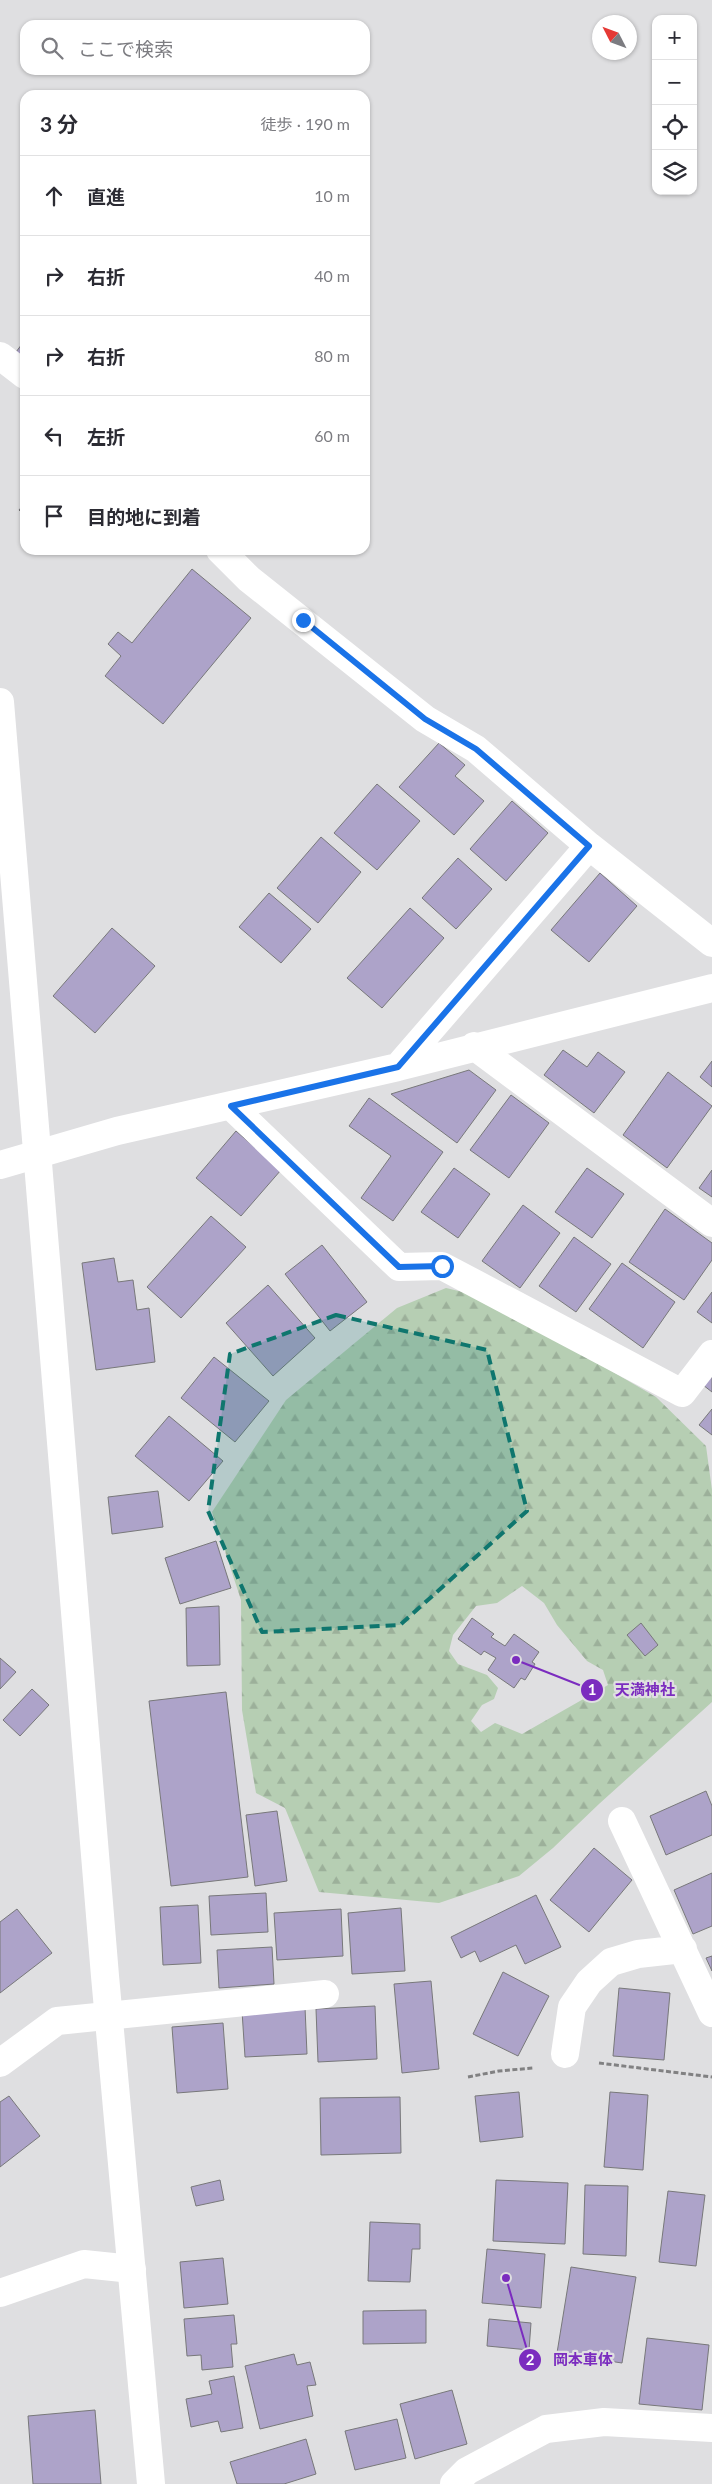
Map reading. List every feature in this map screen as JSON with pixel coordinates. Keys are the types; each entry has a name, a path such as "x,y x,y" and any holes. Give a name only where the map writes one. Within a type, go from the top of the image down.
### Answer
{"street":[{"path":"0,356 20,371"},
{"path":"225,555 249,579 425,719 476,749 589,846 712,943"},
{"path":"0,702 36,1154 151,2484"},
{"path":"398,1067 589,846"},
{"path":"0,1165 116,1131 398,1067 474,1046 712,988"},
{"path":"474,1046 712,1223"},
{"path":"231,1106 399,1267 442,1266 682,1394 712,1354"},
{"path":"622,1821 712,2013"},
{"path":"565,2054 572,2008 589,1982 611,1962 638,1954 683,1949"},
{"path":"0,2064 57,2022 109,2015 325,1994"},
{"path":"0,2294 84,2264 132,2270"},
{"path":"454,2484 467,2471 546,2429 604,2422 712,2428"}],"highlighted area":[{"path":"336,1315 487,1350 527,1511 400,1625 262,1632 208,1511 230,1354"}],"green space":[{"path":"446,1288 484,1297 656,1397 706,1446 712,1490 712,1702 553,1848 519,1876 439,1903 319,1892 285,1808 256,1793 242,1710 241,1600 212,1512 286,1400 397,1308","holes":["522,1586 544,1603 557,1625 587,1661 603,1670 608,1685 522,1734 495,1723 481,1732 471,1721 482,1705 494,1699 498,1688 487,1675 458,1664 449,1651 453,1635 476,1606 497,1603"]}],"building":[{"path":"20,347 20,355 16,352"},
{"path":"192,569 251,618 163,724 105,676 121,656 108,644 118,632 132,643"},
{"path":"439,743 465,765 455,776 484,801 454,835 399,787"},
{"path":"377,784 420,821 377,870 334,833"},
{"path":"512,801 548,833 506,881 470,849"},
{"path":"321,837 361,872 318,923 277,888"},
{"path":"458,858 492,889 456,929 422,898"},
{"path":"600,873 637,906 589,962 551,930"},
{"path":"269,893 311,929 281,963 239,927"},
{"path":"410,908 444,938 382,1008 347,978"},
{"path":"112,928 155,966 95,1033 53,996"},
{"path":"563,1050 587,1067 598,1052 625,1072 594,1113 544,1075"},
{"path":"712,1061 712,1087 700,1077"},
{"path":"469,1070 496,1090 457,1143 391,1094"},
{"path":"668,1072 712,1106 667,1168 623,1135"},
{"path":"511,1095 549,1123 509,1178 470,1150"},
{"path":"369,1098 443,1152 393,1221 361,1198 391,1156 349,1126"},
{"path":"236,1131 281,1170 241,1216 196,1178"},
{"path":"454,1168 490,1194 458,1238 421,1212"},
{"path":"587,1168 624,1194 592,1238 555,1212"},
{"path":"712,1170 712,1197 699,1188"},
{"path":"523,1205 560,1233 520,1288 482,1261"},
{"path":"665,1209 712,1243 712,1260 684,1300 629,1262"},
{"path":"211,1216 246,1247 181,1318 147,1287"},
{"path":"574,1237 611,1264 576,1312 539,1286"},
{"path":"322,1245 367,1302 330,1331 285,1274"},
{"path":"114,1258 118,1282 133,1280 137,1310 149,1308 155,1362 96,1370 82,1263"},
{"path":"622,1263 675,1302 643,1348 589,1309"},
{"path":"268,1285 315,1338 273,1376 226,1323"},
{"path":"712,1292 712,1323 697,1312"},
{"path":"214,1357 269,1401 235,1442 181,1398"},
{"path":"712,1373 712,1392 703,1385"},
{"path":"712,1409 712,1435 699,1425"},
{"path":"169,1416 223,1461 189,1501 135,1456"},
{"path":"158,1491 163,1527 112,1534 108,1497"},
{"path":"216,1541 231,1588 180,1604 165,1558"},
{"path":"219,1606 220,1665 187,1666 186,1608"},
{"path":"472,1618 494,1634 491,1637 505,1646 514,1634 539,1652 532,1662 535,1664 525,1680 521,1678 514,1688 488,1670 496,1658 484,1651 481,1655 458,1639"},
{"path":"641,1623 658,1645 645,1656 627,1635"},
{"path":"0,1658 16,1672 0,1689"},
{"path":"32,1689 49,1705 20,1736 3,1720"},
{"path":"226,1692 248,1877 171,1886 149,1701"},
{"path":"706,1791 712,1806 712,1835 666,1855 650,1816"},
{"path":"277,1811 287,1881 255,1886 246,1815"},
{"path":"594,1848 632,1880 589,1932 550,1900"},
{"path":"712,1873 712,1926 693,1934 674,1890"},
{"path":"266,1893 268,1932 211,1935 209,1896"},
{"path":"536,1895 561,1947 525,1964 516,1945 480,1962 475,1951 461,1958 451,1937"},
{"path":"198,1905 201,1963 163,1965 160,1907"},
{"path":"401,1908 405,1971 352,1974 348,1913"},
{"path":"17,1909 52,1953 0,1993 0,1922"},
{"path":"341,1909 343,1956 277,1960 274,1913"},
{"path":"272,1947 274,1984 219,1988 217,1950"},
{"path":"712,1956 712,1971 706,1958"},
{"path":"503,1972 549,1996 518,2056 473,2034"},
{"path":"431,1981 439,2069 402,2073 394,1984"},
{"path":"619,1988 670,1993 664,2060 613,2056"},
{"path":"375,2006 377,2059 318,2062 316,2009"},
{"path":"305,2007 307,2054 245,2057 242,2011"},
{"path":"223,2023 228,2089 177,2093 172,2027"},
{"path":"519,2092 523,2137 480,2142 475,2096"},
{"path":"610,2092 648,2095 643,2170 604,2167"},
{"path":"9,2096 40,2136 0,2167 0,2102"},
{"path":"400,2097 401,2153 321,2155 320,2098"},
{"path":"220,2180 224,2200 196,2206 191,2187"},
{"path":"496,2180 568,2183 565,2244 493,2241"},
{"path":"585,2185 628,2186 626,2256 583,2254"},
{"path":"668,2191 705,2195 696,2266 659,2262"},
{"path":"370,2222 420,2224 420,2249 412,2249 410,2282 368,2281"},
{"path":"487,2249 545,2254 541,2308 482,2303"},
{"path":"223,2258 228,2304 184,2308 180,2262"},
{"path":"571,2267 636,2277 622,2363 557,2353"},
{"path":"426,2310 426,2343 363,2344 363,2311"},
{"path":"234,2315 237,2344 231,2344 233,2367 202,2370 201,2355 187,2356 184,2319"},
{"path":"489,2319 531,2323 529,2350 487,2346"},
{"path":"647,2338 709,2345 702,2410 639,2404"},
{"path":"294,2354 297,2365 310,2362 316,2385 307,2386 313,2416 260,2429 245,2366"},
{"path":"234,2376 243,2428 221,2432 218,2421 191,2427 186,2399 212,2394 209,2381"},
{"path":"452,2390 467,2444 415,2459 400,2404"},
{"path":"95,2410 101,2484 33,2484 28,2416"},
{"path":"397,2419 406,2458 355,2470 345,2431"},
{"path":"306,2439 316,2474 284,2484 237,2484 230,2462"}],"place":[{"name":"天満神社","path":"516,1660"},
{"name":"岡本車体","path":"506,2278"}],"route":[{"path":"303,620 425,719 476,749 589,846 398,1067 231,1106 399,1267 442,1266"}]}
